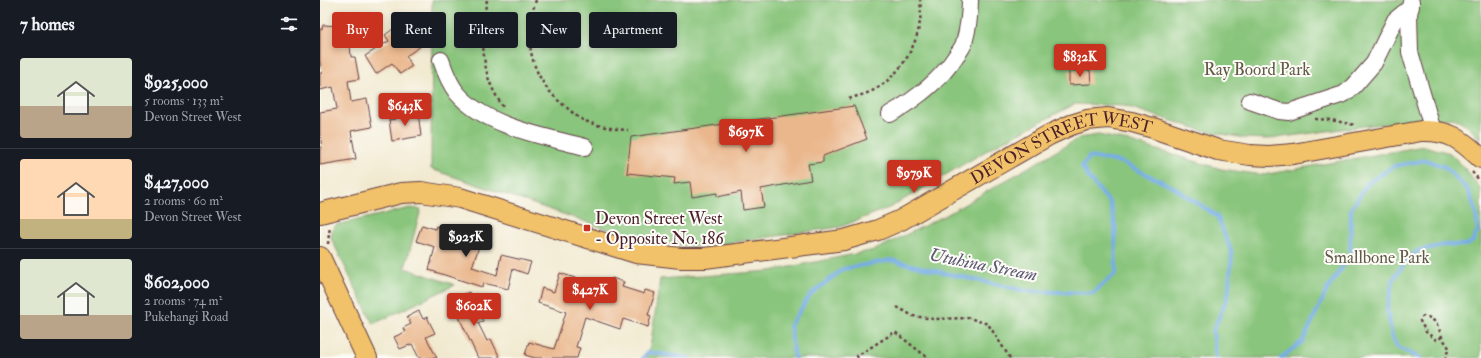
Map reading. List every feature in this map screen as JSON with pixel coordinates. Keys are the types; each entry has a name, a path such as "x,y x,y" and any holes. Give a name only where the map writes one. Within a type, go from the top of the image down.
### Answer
{"main road":[{"name":"DEVON STREET WEST","path":"327,218 401,193 421,192 460,198 636,253 681,258 705,258 844,240 878,230 901,220 1049,135 1071,125 1087,120 1108,118 1132,122 1218,150 1250,155 1269,156 1293,154 1421,131 1433,131 1449,134 1461,140 1474,162"},
{"path":"324,252 367,358"}],"lane":[{"path":"890,114 913,101 948,69 964,44 970,14 970,0"},
{"path":"1250,101 1279,111 1290,112 1344,94 1354,86 1374,62 1395,20 1411,4"},
{"path":"1411,4 1410,52 1433,131"},
{"path":"441,60 449,81 457,92 466,101 499,122 515,128 585,147"}],"path":[{"path":"487,0 484,16 483,39 488,77 498,99 515,128"},
{"path":"536,0 530,16 529,40 534,64 543,84 557,100 582,119 606,128 628,130"},
{"path":"849,98 870,91 894,75 908,54 916,38 920,25 920,0"},
{"path":"1315,119 1331,120 1358,126"},
{"path":"1474,162 1481,182"},
{"path":"324,252 329,233 327,218"},
{"path":"897,306 913,316 934,319 969,318 988,324 1010,358"},
{"path":"1442,337 1436,340 1432,338 1426,332 1420,321 1422,317 1427,316 1437,324 1442,337 1449,348 1445,358"},
{"path":"858,358 856,356 895,332 928,358"}],"green space":[{"name":"Ray Boord Park","path":"432,0 1481,0 1481,139 1467,126 1453,118 1371,125 1268,139 1244,138 1201,130 1125,106 1075,104 996,145 891,207 840,227 699,247 636,239 431,169 432,48 446,48 446,12 432,12"},
{"name":"Smallbone Park","path":"1098,135 1124,140 1221,169 1263,175 1424,146 1450,153 1481,189 1481,358 647,358 651,342 660,279 770,271 875,250 948,214 1079,138"},
{"path":"410,208 421,209 405,268 455,285 373,324 331,238 332,230 336,225"}],"building":[{"path":"323,25 332,26 332,48 350,48 351,57 355,57 359,79 348,81 351,102 367,99 372,127 351,131 356,159 320,165 320,149 322,149 320,112 337,109 333,87 320,90 320,73 322,73 320,61 320,29 322,29"},
{"path":"391,30 391,48 418,48 406,56 412,66 400,74 392,63 376,74 365,56 378,48 383,48 383,45 389,41 385,35"},
{"path":"1090,70 1091,84 1069,85 1069,71"},
{"path":"854,106 867,139 823,156 823,162 808,164 811,180 761,189 764,207 743,210 741,192 717,197 717,193 692,197 690,182 674,184 675,178 627,173 631,137"},
{"path":"418,112 421,136 392,141 389,120 396,119 396,115"},
{"path":"422,225 435,229 436,226 464,235 465,232 482,238 472,267 497,275 501,255 531,262 527,274 513,269 508,289 483,283 482,287 429,270 435,247 416,241"},
{"path":"560,273 593,284 595,278 611,283 612,278 624,282 622,287 644,294 645,290 655,293 648,315 651,316 648,327 623,319 620,329 585,317 576,347 580,348 577,358 535,358 525,355 529,342 554,349 566,312 538,303 542,288 554,292"},
{"path":"469,292 483,321 478,323 487,341 491,339 500,358 478,358 451,300"},
{"path":"419,311 423,319 427,317 435,333 426,337 437,358 419,358 412,344 400,349 394,337 405,332 403,328 411,324 407,317"}],"waterway":[{"name":"Utuhina Stream","path":"795,358 790,325 811,294 843,269 891,260 1026,291 1093,293 1116,273 1115,225 1110,203 1088,177 1082,167 1089,157 1121,162 1173,187 1217,216 1232,253 1228,296 1213,331 1216,358"},
{"name":"Utuhina Stream","path":"1281,358 1303,341 1328,288 1350,256 1351,209 1368,183 1394,166 1426,160 1445,167 1468,190 1475,209 1478,230 1473,241 1467,245 1444,245 1417,251 1402,266 1393,280 1387,308 1392,336 1397,347 1420,358"},
{"name":"Utuhina Stream","path":"643,358 648,352 688,358"}],"place":[{"name":"Devon Street West - Opposite No. 186","path":"587,228"}]}
